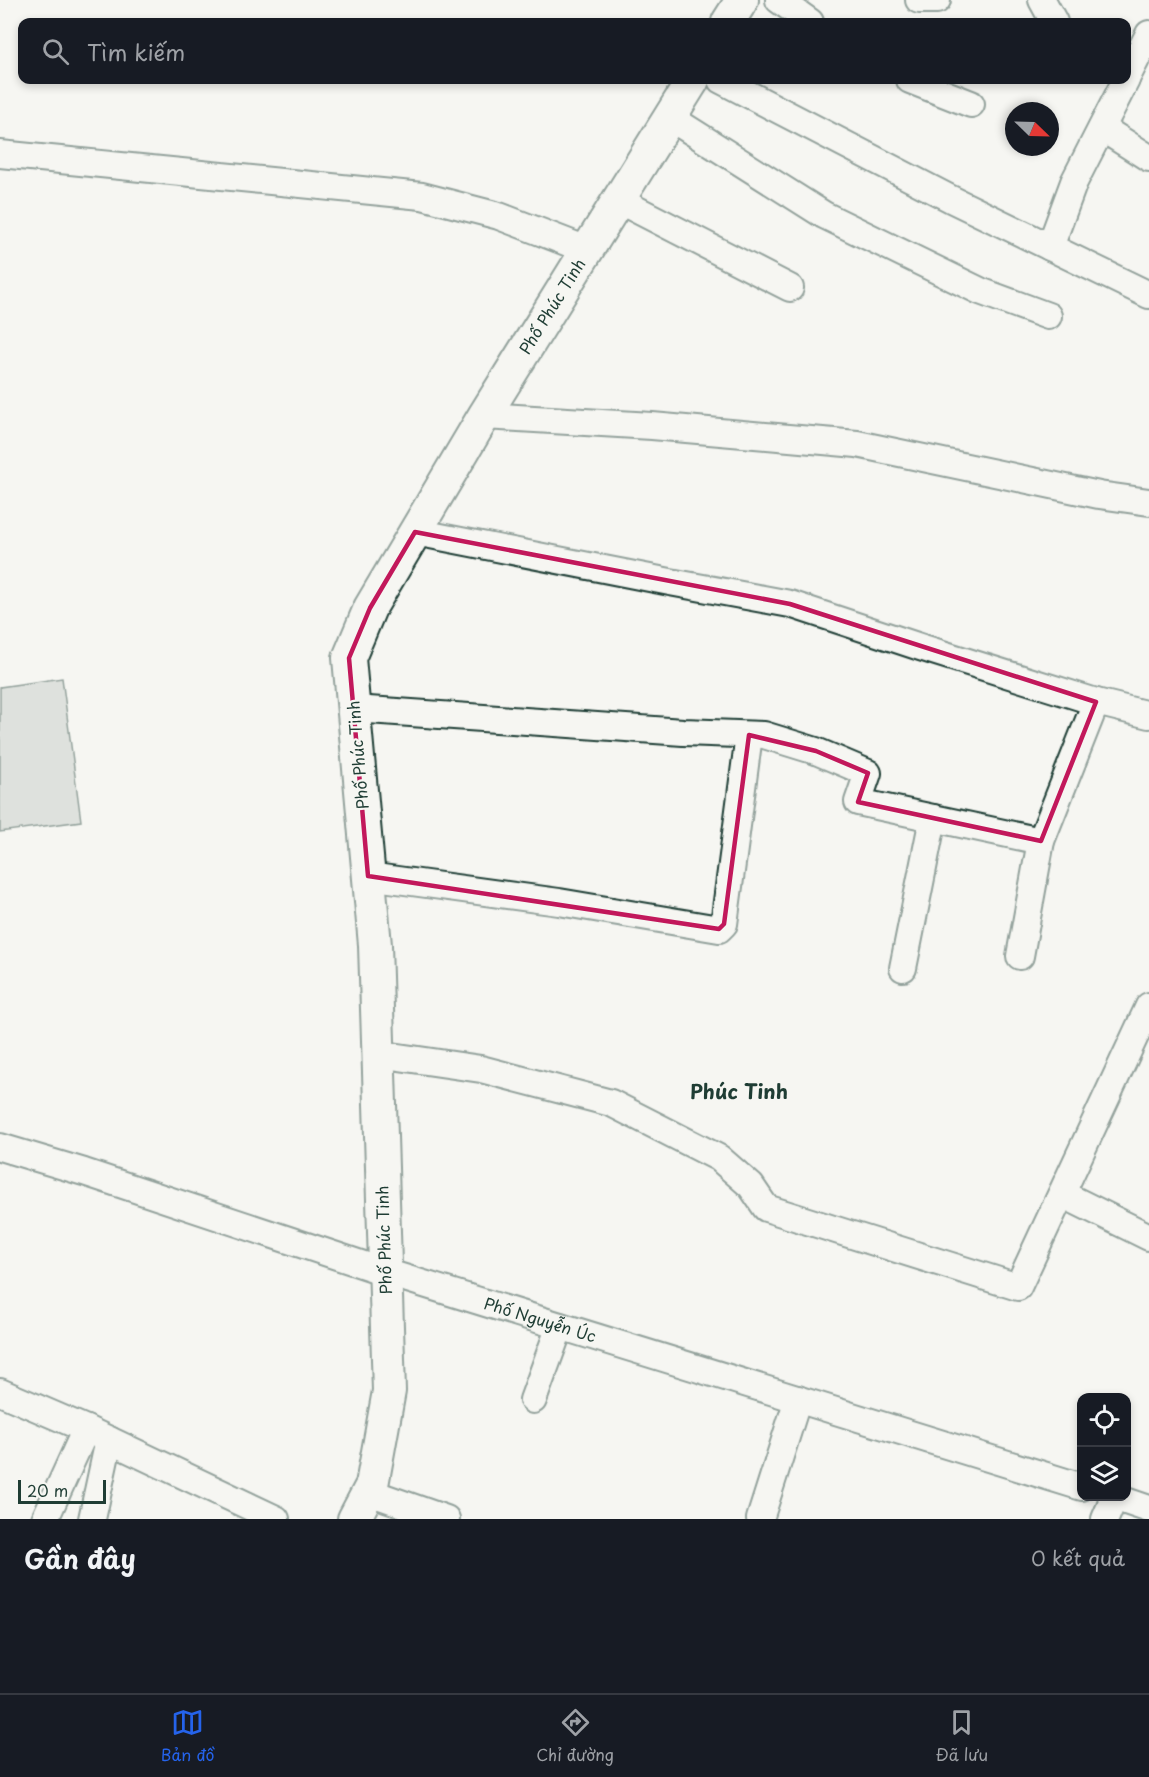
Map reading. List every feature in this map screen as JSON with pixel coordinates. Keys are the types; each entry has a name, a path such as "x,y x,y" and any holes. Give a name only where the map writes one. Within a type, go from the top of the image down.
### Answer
{"street":[{"path":"731,18 742,0"},
{"path":"779,0 804,18"},
{"path":"919,0 937,0"},
{"path":"1042,0 1052,18"},
{"path":"1131,68 1149,34"},
{"name":"Phố Phúc Tinh","path":"354,1519 372,1485 389,1391 375,945 349,658 370,608 415,532 484,416 690,84"},
{"path":"729,84 951,199 1149,295"},
{"path":"920,84 971,104"},
{"path":"1050,247 1074,183 1123,84"},
{"path":"669,117 824,215 980,291 1048,316"},
{"path":"1102,128 1149,158"},
{"path":"0,154 422,196 499,216 587,250"},
{"path":"618,201 790,288"},
{"path":"484,416 652,426 857,444 1099,495 1149,502"},
{"path":"415,532 790,604 1096,702 1149,715"},
{"path":"1020,956 1041,841 1096,702"},
{"path":"354,709 671,731 764,735 816,751 868,773 858,802 1041,841"},
{"path":"368,876 558,902 718,929 724,924 749,735"},
{"path":"903,968 933,818"},
{"path":"378,1054 481,1069 611,1102 718,1158 752,1185 766,1208 1018,1287 1149,1006"},
{"name":"Phố Nguyễn Úc","path":"0,1147 84,1172 385,1272 1077,1485"},
{"path":"1062,1194 1149,1237"},
{"path":"533,1400 560,1326"},
{"path":"0,1392 86,1429 276,1519"},
{"path":"760,1519 798,1399"},
{"path":"45,1519 86,1429"},
{"path":"92,1519 109,1440"},
{"path":"369,1492 446,1519"},
{"path":"1110,1504 1146,1500"}],"highlighted area":[{"path":"415,532 790,604 1096,702 1041,841 858,802 868,773 816,751 749,735 724,924 719,929 368,876 349,658 370,608"}],"building":[{"path":"62,678 81,821 0,832 0,687"}],"district":[{"name":"Phúc Tinh","path":"739,1092"}]}
